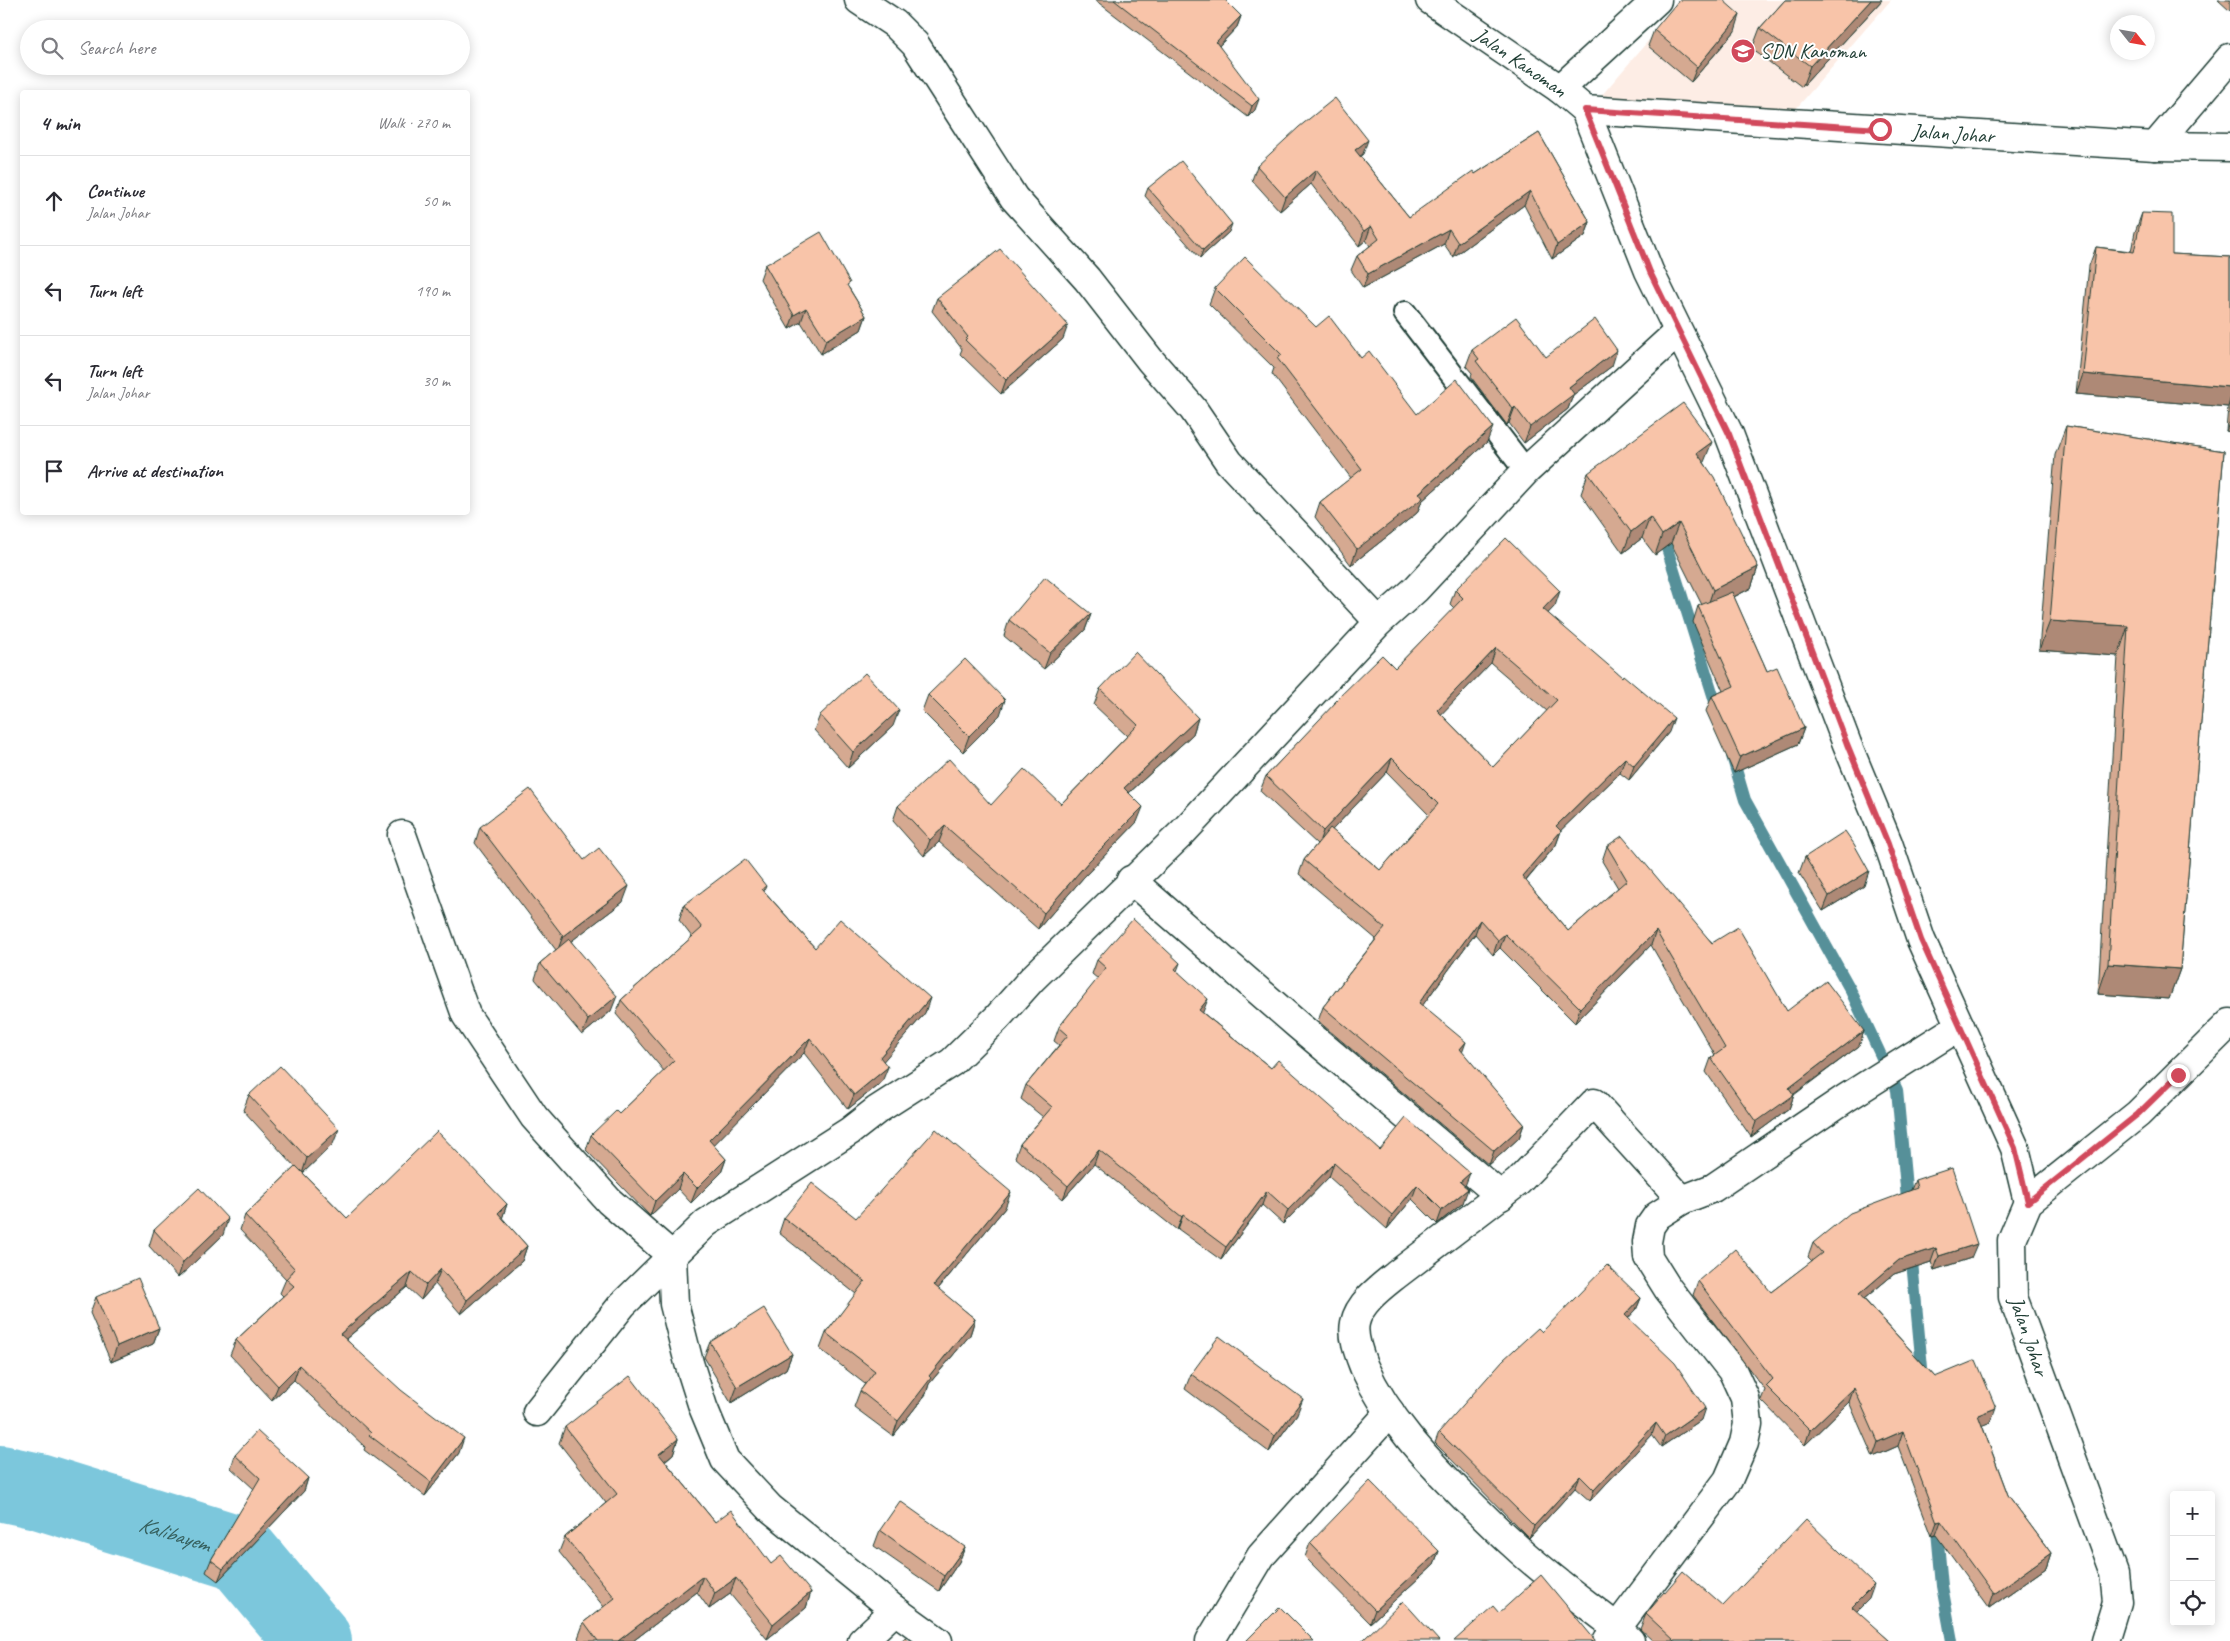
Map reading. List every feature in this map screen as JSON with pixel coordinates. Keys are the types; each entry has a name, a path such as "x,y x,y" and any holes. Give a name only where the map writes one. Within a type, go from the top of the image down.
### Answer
{"street":[{"path":"859,0 895,24 915,44 1014,198 1087,279 1150,360 1192,409 1229,462 1380,622"},
{"name":"Jalan Kanoman","path":"1430,0 1560,89 1585,110"},
{"path":"1560,89 1657,0"},
{"path":"2155,146 2230,58"},
{"path":"1585,110 1650,272 1729,434 1847,744 1888,844 1921,940 2015,1148 2028,1202"},
{"name":"Jalan Johar","path":"1585,110 2155,146 2230,146"},
{"path":"537,1412 622,1304 706,1223 850,1131 877,1110 952,1062 997,1018 1032,979 1183,832 1380,622 1416,589 1526,471 1678,332"},
{"path":"402,834 466,1015 534,1117 609,1201 672,1256 674,1304 684,1346 702,1407 725,1460 770,1508 895,1610 938,1641"},
{"path":"1132,880 1300,1026 1501,1196"},
{"name":"Jalan Johar","path":"2106,1641 2117,1602 2114,1573 2013,1297 2012,1240 2028,1202 2138,1114 2230,1023"},
{"path":"1682,1200 1594,1103 1518,1182 1396,1274 1364,1305 1358,1314 1354,1328 1358,1352 1372,1384 1390,1412 1422,1454 1515,1546 1618,1637 1728,1480 1744,1443 1748,1424 1745,1398 1732,1372 1668,1289 1648,1257 1647,1242 1650,1226 1657,1216 1682,1200 1713,1188 1838,1103 1960,1026"},
{"path":"1210,1641 1261,1556 1390,1412"},
{"path":"862,1641 895,1610"}],"lane":[{"path":"1405,313 1526,471"}],"shaded area":[{"name":"SDN Kanoman","path":"1683,0 1891,0 1786,120 1596,102"}],"building":[{"path":"1114,0 1225,0 1241,16 1216,42 1259,99 1252,106"},
{"path":"1679,0 1723,0 1740,15 1697,67 1654,30"},
{"path":"1785,0 1871,0 1810,66 1760,28"},
{"path":"1335,98 1368,140 1355,150 1409,217 1473,171 1475,174 1539,133 1590,222 1557,245 1530,191 1458,243 1449,229 1368,274 1357,256 1379,239 1371,226 1364,231 1316,170 1285,197 1257,166 1299,127"},
{"path":"1181,161 1232,224 1203,250 1148,188"},
{"path":"2142,213 2172,214 2172,254 2230,257 2230,387 2083,374 2096,247 2134,252"},
{"path":"821,232 850,283 847,285 866,316 826,340 806,308 794,315 765,265"},
{"path":"1000,249 1068,325 1006,380 965,340 968,337 937,298"},
{"path":"1245,257 1316,327 1329,316 1361,358 1369,351 1417,414 1457,379 1493,427 1419,493 1423,498 1357,549 1320,502 1362,469 1277,358 1282,355 1215,288"},
{"path":"1516,317 1546,357 1595,319 1617,350 1569,387 1574,394 1530,427 1515,407 1513,409 1476,361 1479,359 1472,350"},
{"path":"1683,403 1712,442 1697,453 1714,477 1758,567 1713,590 1679,523 1662,535 1650,517 1631,532 1588,473"},
{"path":"2066,426 2224,451 2180,969 2108,964 2128,626 2050,621"},
{"path":"1506,538 1560,591 1543,609 1622,677 1623,675 1674,718 1634,766 1625,758 1556,826 1561,831 1522,876 1568,931 1627,880 1607,846 1622,836 1712,943 1738,927 1787,1011 1826,981 1864,1031 1789,1088 1794,1095 1756,1122 1711,1058 1725,1048 1656,931 1580,1008 1505,934 1498,940 1480,920 1419,1003 1466,1042 1460,1049 1524,1124 1494,1151 1323,1007 1385,928 1304,860 1330,828 1380,870 1438,804 1392,758 1323,831 1266,776 1335,701 1382,655 1395,668 1463,598 1455,590","holes":["1496,648 1557,700 1493,767 1437,710"]},
{"path":"1045,577 1091,614 1050,653 1009,620"},
{"path":"1732,592 1767,671 1777,667 1804,728 1740,757 1712,696 1734,686 1698,606"},
{"path":"1135,652 1198,718 1124,788 1143,807 1088,862 1044,913 945,826 930,840 898,806 949,759 991,805 1024,769 1061,804 1138,725 1100,689"},
{"path":"965,659 1005,700 969,736 928,695"},
{"path":"865,673 899,710 853,752 820,715"},
{"path":"530,789 584,860 599,848 629,886 563,936 480,827"},
{"path":"1845,831 1869,871 1829,896 1805,857"},
{"path":"745,859 766,886 762,889 815,948 840,919 930,998 880,1057 888,1067 854,1095 810,1038 709,1140 726,1159 697,1188 683,1174 655,1201 591,1135 616,1111 619,1114 674,1061 621,1000 702,928 684,905"},
{"path":"1133,919 1180,963 1175,969 1208,999 1199,1010 1271,1068 1278,1060 1380,1150 1406,1118 1470,1173 1460,1182 1468,1189 1442,1210 1417,1185 1392,1215 1334,1163 1288,1210 1267,1191 1226,1247 1183,1215 1182,1217 1099,1150 1068,1186 1020,1144 1052,1107 1026,1085 1068,1035 1059,1027 1106,968 1097,960"},
{"path":"569,939 617,996 588,1020 540,963"},
{"path":"280,1066 339,1129 307,1158 249,1095"},
{"path":"936,1129 1011,1192 934,1285 975,1319 929,1376 931,1378 898,1421 860,1391 875,1371 826,1333 865,1281 784,1218 812,1183 856,1218"},
{"path":"437,1131 507,1204 498,1213 527,1246 467,1300 441,1269 426,1285 412,1272 340,1334 401,1390 464,1438 431,1482 369,1435 371,1433 299,1365 278,1386 236,1340 294,1286 286,1279 295,1269 245,1215 296,1166 347,1218"},
{"path":"1952,1168 1977,1244 1939,1256 1936,1248 1899,1260 1859,1294 1935,1377 1976,1360 1996,1408 1978,1415 2008,1495 2051,1553 1994,1594 1941,1521 1937,1522 1903,1431 1878,1442 1854,1388 1810,1430 1766,1386 1773,1379 1698,1281 1735,1249 1771,1292 1822,1253 1813,1243 1850,1213 1917,1188 1915,1180"},
{"path":"199,1188 228,1219 183,1262 154,1230"},
{"path":"1607,1265 1641,1298 1625,1315 1675,1363 1705,1408 1665,1436 1656,1423 1594,1490 1580,1476 1534,1526 1439,1432 1503,1360 1538,1328 1542,1332"},
{"path":"138,1278 159,1328 117,1346 96,1297"},
{"path":"764,1308 792,1354 737,1387 710,1342"},
{"path":"1219,1336 1303,1399 1275,1436 1191,1374"},
{"path":"630,1376 678,1439 659,1454 715,1522 731,1510 771,1564 781,1556 811,1592 773,1624 736,1578 715,1593 703,1576 618,1641 598,1641 584,1622 615,1598 565,1537 617,1494 565,1427"},
{"path":"257,1431 308,1478 223,1569 211,1560 260,1478 235,1455"},
{"path":"1370,1481 1439,1551 1375,1610 1310,1543"},
{"path":"900,1501 965,1547 944,1576 880,1530"},
{"path":"1806,1519 1874,1585 1852,1607 1890,1641 1675,1641 1646,1614 1683,1571 1723,1606"},
{"path":"1541,1575 1595,1641 1454,1641 1493,1606 1499,1613"},
{"path":"1403,1601 1439,1641 1362,1641"},
{"path":"1280,1607 1314,1641 1247,1641"}],"waterway":[{"path":"1665,542 1718,711"},
{"path":"1732,756 1745,800 1850,989 1897,1090 1908,1209"},
{"path":"1911,1251 1923,1378"},
{"name":"Kalibayem","path":"0,1483 38,1491 241,1554 314,1641"},
{"path":"1936,1520 1942,1586 1952,1641"}],"place":[{"name":"SDN Kanoman","path":"1743,51"}],"route":[{"path":"1880,129 1585,110 1650,272 1729,434 1847,744 1888,844 1921,940 2015,1148 2028,1202 2138,1114 2178,1075"}]}
